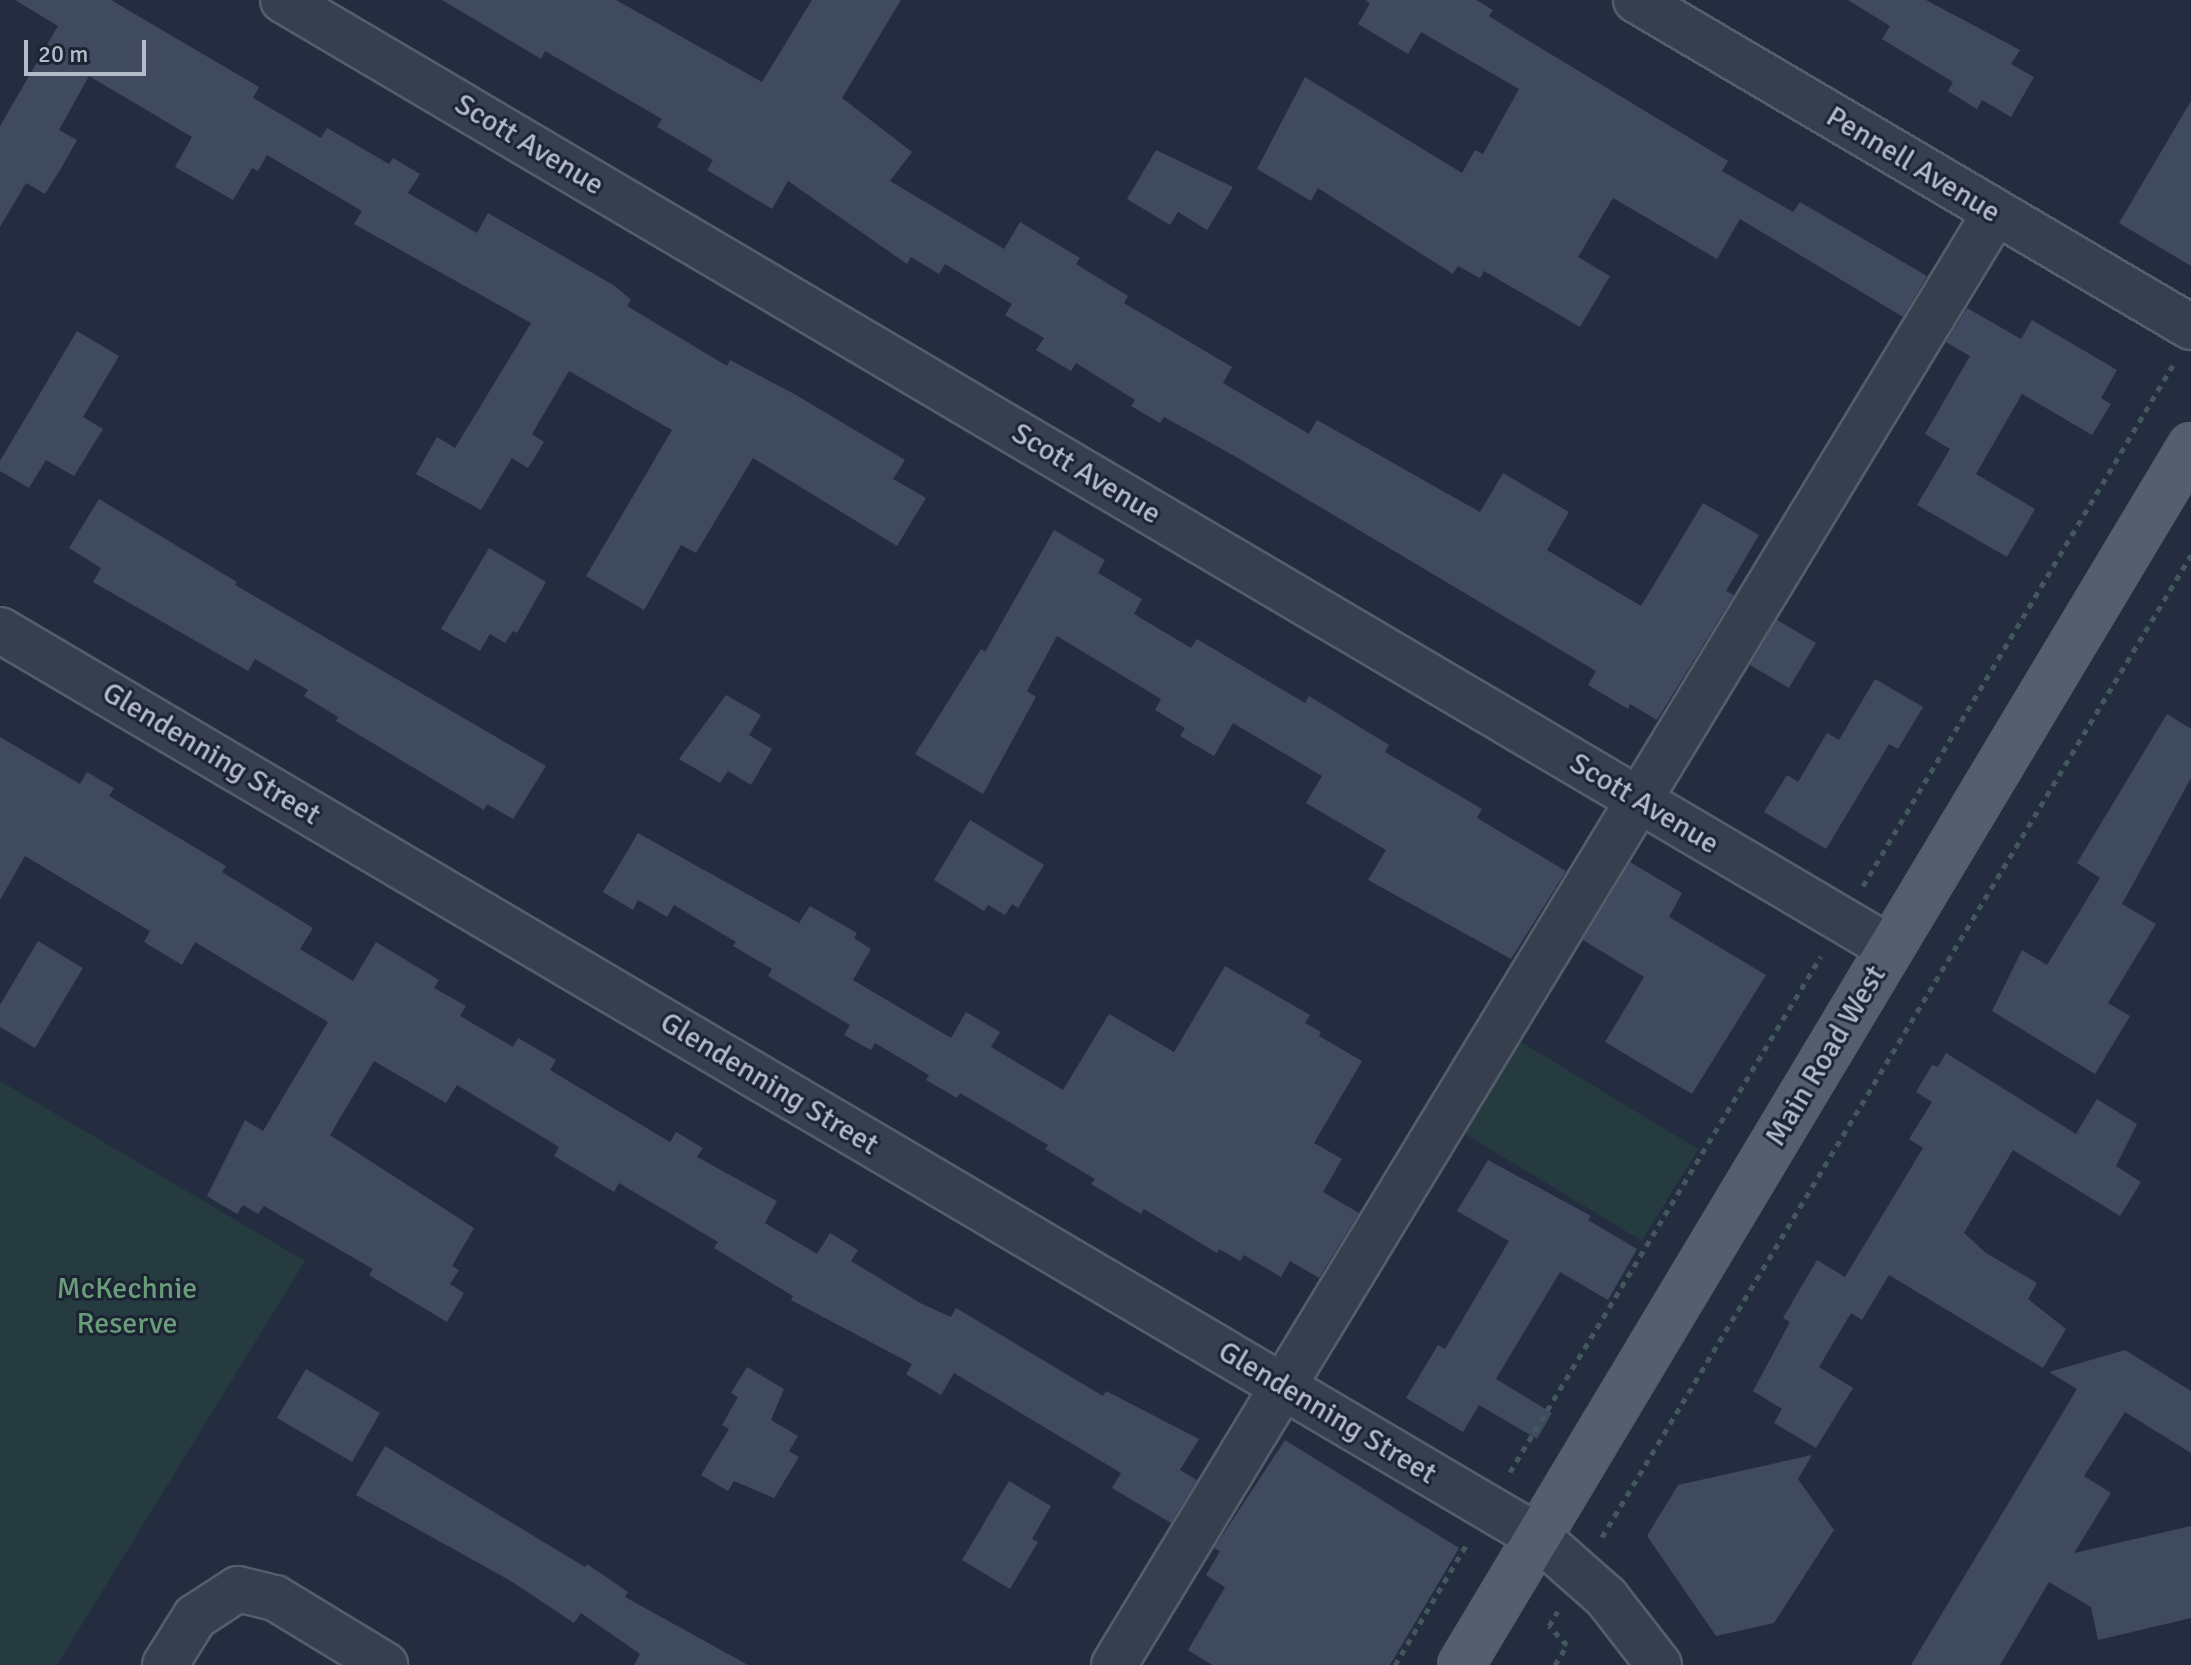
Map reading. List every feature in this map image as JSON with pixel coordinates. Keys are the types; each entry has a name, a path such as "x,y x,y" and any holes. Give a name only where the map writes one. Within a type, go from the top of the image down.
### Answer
{"main road":[{"name":"Main Road West","path":"1461,1665 2191,446"}],"street":[{"name":"Scott Avenue","path":"283,0 1890,948"},
{"name":"Pennell Avenue","path":"1636,0 1995,213 2185,341"},
{"path":"1114,1665 1995,213"},
{"name":"Glendenning Street","path":"0,630 1538,1537 1629,1623 1659,1665"},
{"path":"165,1665 195,1617 238,1589 275,1598 385,1665"}],"path":[{"path":"1395,1665 1842,921 2185,341"},
{"path":"1555,1665 1567,1645 1549,1626 2191,555"}],"green space":[{"path":"1511,1036 1698,1149 1642,1241 1455,1128"},
{"name":"McKechnie Reserve","path":"0,1081 305,1261 57,1665 0,1665"}],"building":[{"path":"15,0 111,0 259,87 253,98 321,138 327,128 389,164 393,158 420,174 408,193 477,233 488,213 615,286 631,300 627,306 727,366 730,360 905,460 893,479 926,498 897,546 753,458 696,553 681,545 644,610 586,576 672,430 569,371 532,434 544,442 528,468 512,458 481,510 416,474 437,437 455,448 531,323 354,224 362,211 267,155 258,171 252,168 233,200 175,167 192,137 89,76 59,130 77,140 60,170 45,194 26,183 0,227 0,126 58,26"},
{"path":"442,0 616,0 762,82 812,0 901,0 842,98 912,152 890,181 1004,249 1020,222 1080,258 1076,264 1128,296 1124,303 1232,367 1223,383 1309,434 1317,420 1480,512 1503,473 1569,512 1547,550 1641,606 1703,503 1759,535 1726,591 1734,595 1657,720 1630,704 1628,709 1588,685 1596,671 1231,454 1164,417 1160,423 1131,406 1135,400 1076,363 1071,371 1036,350 1044,338 1005,315 1012,304 945,264 939,274 911,257 907,264 788,181 772,209 707,170 713,160 657,127 662,119 545,51 541,59"},
{"path":"1365,0 1476,0 1493,10 1489,16 1728,161 1722,171 1793,212 1800,202 1927,276 1903,317 1740,219 1717,259 1613,198 1578,257 1610,276 1580,327 1484,271 1480,278 1458,266 1453,274 1318,188 1311,201 1257,169 1305,77 1462,173 1475,150 1483,154 1519,89 1421,32 1408,54 1358,24 1370,3"},
{"path":"1848,0 1926,0 2020,50 2011,64 2034,77 2011,117 1982,100 1977,109 1948,91 1953,82 1882,39 1890,26"},
{"path":"2191,101 2191,266 2119,223"},
{"path":"1156,150 1233,187 1207,230 1178,212 1170,225 1127,199"},
{"path":"1967,308 2021,339 2032,320 2117,370 2101,398 2111,404 2092,435 2022,394 1976,474 2035,509 2007,557 1917,505 1950,449 1925,434 1970,356 1946,342"},
{"path":"77,331 119,356 83,417 103,429 74,476 46,460 29,488 0,471 0,461"},
{"path":"99,499 237,582 235,585 546,766 513,819 487,804 484,810 336,721 338,717 304,696 308,690 255,659 248,671 93,582 101,568 69,548"},
{"path":"1054,530 1105,560 1098,573 1142,599 1134,614 1191,648 1197,639 1305,703 1309,696 1389,745 1385,752 1482,809 1477,818 1566,871 1511,959 1368,880 1386,850 1306,803 1322,776 1233,723 1214,756 1180,736 1185,728 1155,710 1161,699 1057,636 1027,691 1036,697 983,794 915,754 981,649 985,652"},
{"path":"489,548 546,582 517,633 513,631 505,643 490,634 480,651 441,629"},
{"path":"1777,620 1816,643 1789,688 1750,665"},
{"path":"1875,679 1923,707 1898,749 1889,744 1826,849 1764,812 1787,775 1798,782 1827,733 1839,740"},
{"path":"726,695 761,715 749,735 772,749 751,785 728,771 720,783 679,759"},
{"path":"2167,714 2191,729 2191,778 2122,904 2156,924 2108,1003 2130,1016 2095,1074 1992,1011 2022,950 2047,965 2100,878 2077,863"},
{"path":"0,737 80,784 87,772 114,788 109,796 226,866 222,872 313,928 300,949 353,981 376,942 439,980 434,988 466,1006 460,1016 513,1047 518,1038 556,1060 550,1070 670,1142 676,1132 703,1148 697,1157 777,1201 765,1223 817,1254 830,1233 858,1250 851,1261 922,1304 951,1317 956,1308 1103,1396 1106,1391 1199,1439 1180,1470 1197,1480 1171,1523 1112,1488 1121,1473 954,1373 941,1395 906,1374 912,1364 791,1300 793,1296 714,1248 718,1242 619,1183 614,1192 554,1156 559,1147 457,1085 446,1103 374,1061 330,1135 474,1228 452,1266 459,1270 450,1284 464,1293 447,1322 369,1275 373,1269 264,1206 258,1214 243,1205 237,1214 207,1196 245,1120 263,1131 328,1022 195,942 182,965 144,942 150,931 25,856 0,900"},
{"path":"970,820 1044,865 1018,908 1012,904 1005,915 988,905 984,911 934,880"},
{"path":"638,833 799,923 810,906 857,933 854,938 871,949 853,980 951,1038 966,1012 1000,1032 991,1047 1063,1090 1109,1014 1174,1052 1225,966 1310,1015 1305,1023 1321,1032 1319,1036 1362,1061 1314,1143 1342,1159 1323,1192 1359,1213 1319,1278 1290,1261 1281,1277 1244,1255 1240,1261 1219,1249 1217,1253 1144,1209 1141,1214 1091,1184 1095,1179 1045,1149 1048,1145 960,1093 957,1098 926,1080 929,1075 875,1043 871,1050 844,1035 850,1025 768,976 772,969 733,946 736,942 674,905 667,917 638,900 633,910 603,892"},
{"path":"1630,862 1682,893 1669,917 1766,975 1692,1094 1605,1042 1644,977 1583,940"},
{"path":"38,941 83,968 35,1048 0,1027 0,1005"},
{"path":"1946,1053 2076,1134 2097,1099 2137,1124 2116,1166 2141,1182 2120,1216 2013,1150 1964,1233 1986,1253 2037,1283 2028,1299 2066,1329 2043,1368 1889,1275 1862,1320 1851,1313 1819,1367 1853,1388 1816,1448 1774,1423 1782,1409 1753,1391 1790,1322 1783,1318 1817,1260 1845,1277 1923,1148 1909,1139 1932,1102 1916,1092 1932,1065 1938,1067"},
{"path":"1488,1160 1591,1216 1588,1220 1637,1249 1608,1300 1560,1272 1496,1379 1552,1413 1537,1439 1479,1405 1463,1432 1406,1398 1438,1345 1445,1349 1509,1241 1457,1211"},
{"path":"2125,1350 2191,1391 2191,1453 2125,1412 2084,1476 2111,1493 2074,1553 2191,1526 2191,1618 2098,1640 2091,1607 2049,1582 2000,1665 1911,1665 2077,1389 2049,1372"},
{"path":"747,1367 784,1389 771,1420 798,1436 789,1451 799,1457 774,1498 734,1481 728,1491 701,1475 729,1429 722,1425 738,1397 731,1393"},
{"path":"306,1369 380,1413 352,1462 277,1418"},
{"path":"1285,1440 1459,1548 1390,1665 1212,1665 1188,1650 1225,1587 1206,1575 1220,1551 1214,1548"},
{"path":"385,1446 585,1567 587,1564 628,1592 625,1597 748,1665 634,1665 640,1654 581,1613 574,1623 511,1581 356,1495"},
{"path":"1812,1455 1798,1479 1834,1530 1774,1623 1716,1636 1647,1536 1678,1485"},
{"path":"1009,1481 1051,1506 1032,1539 1038,1542 1010,1589 962,1560"}]}
